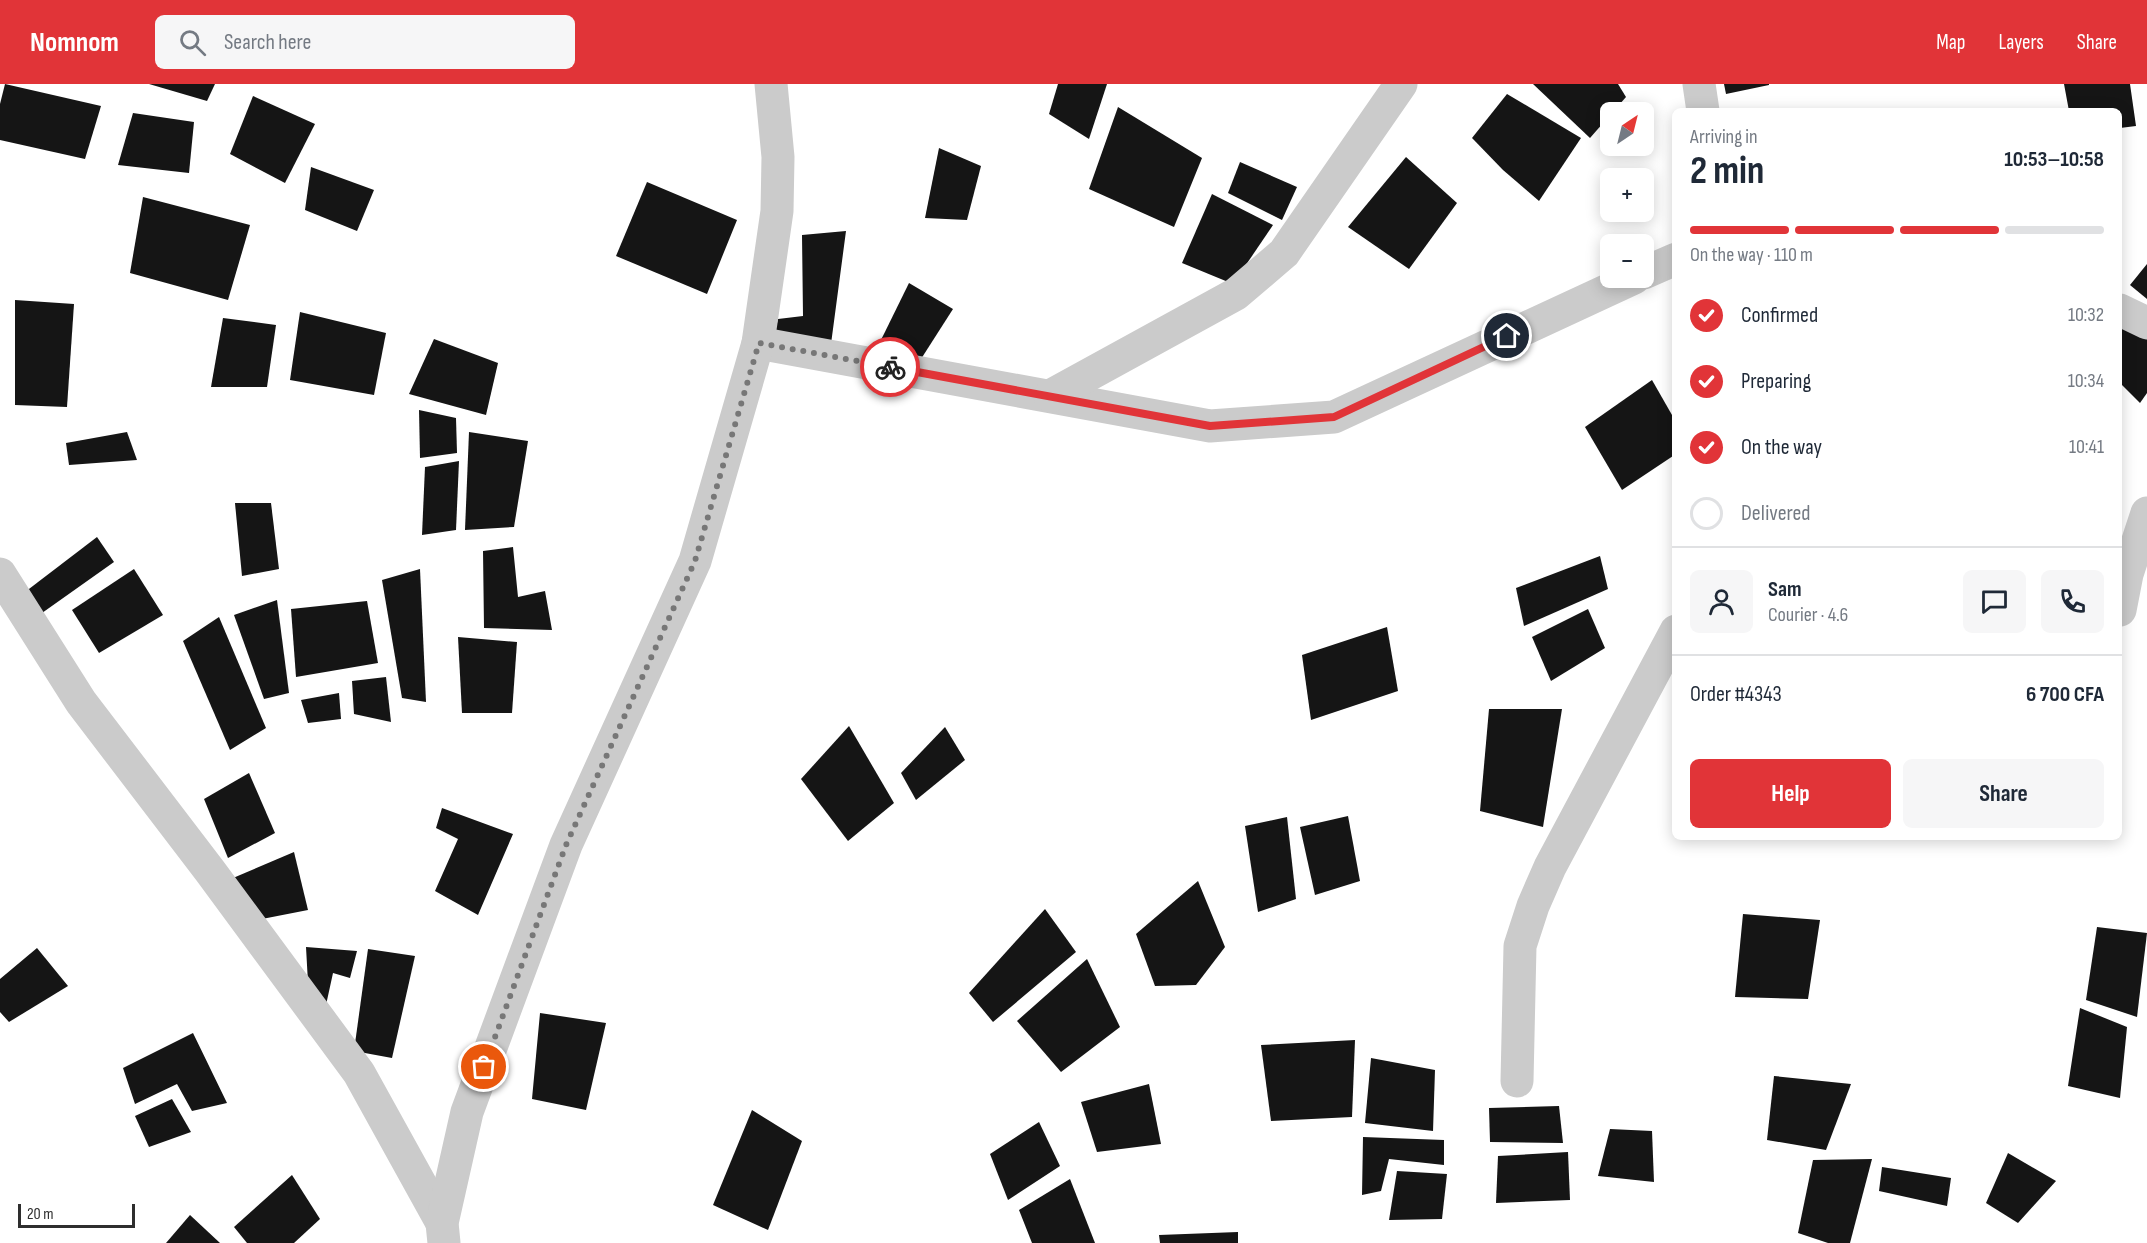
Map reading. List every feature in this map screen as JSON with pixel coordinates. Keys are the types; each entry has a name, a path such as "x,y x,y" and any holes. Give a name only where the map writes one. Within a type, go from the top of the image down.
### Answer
{"street":[{"path":"443,1233 467,1112 566,845 695,561 759,343 777,211 778,157 771,84"},
{"path":"1050,396 1236,294 1284,253 1401,84"},
{"path":"1699,84 1703,108"},
{"path":"1654,269 1672,261"},
{"path":"759,343 1210,426 1334,417 1612,288"},
{"path":"2122,311 2147,323"},
{"path":"2122,600 2127,574 2147,513"},
{"path":"0,574 81,702 358,1072 443,1233"},
{"path":"1517,1081 1520,946 1533,906 1550,867 1672,638"}],"building":[{"path":"5,84 101,106 85,159 0,140 0,104"},
{"path":"149,84 215,84 207,101"},
{"path":"1058,84 1107,84 1089,139 1049,114"},
{"path":"1533,84 1618,84 1626,97 1622,102 1600,102 1600,127 1590,138"},
{"path":"1724,84 1769,84 1769,85 1726,94"},
{"path":"2064,84 2130,84 2136,126 2122,128 2122,108 2068,108"},
{"path":"1507,94 1581,138 1539,201 1503,170 1472,138"},
{"path":"253,96 315,124 285,183 230,154"},
{"path":"1118,107 1202,158 1174,227 1089,189"},
{"path":"133,113 194,122 189,173 118,165"},
{"path":"939,148 981,166 967,220 925,218"},
{"path":"1406,157 1457,203 1409,269 1348,227"},
{"path":"1240,162 1297,187 1282,220 1228,193"},
{"path":"311,167 374,190 357,231 305,210"},
{"path":"647,182 737,220 707,294 616,256"},
{"path":"1212,194 1273,225 1233,284 1182,263"},
{"path":"143,197 250,225 228,300 130,273"},
{"path":"846,231 831,344 774,336 778,319 803,316 802,235"},
{"path":"2147,264 2147,299 2130,285"},
{"path":"909,283 953,309 921,359 880,342"},
{"path":"15,300 74,304 67,407 15,405"},
{"path":"300,312 386,333 374,395 290,380"},
{"path":"223,318 276,325 267,387 211,387"},
{"path":"2122,321 2147,333 2147,393 2140,403 2122,385"},
{"path":"434,339 498,363 486,415 409,394"},
{"path":"1652,380 1672,415 1672,457 1622,490 1585,427"},
{"path":"419,410 456,418 457,453 420,458"},
{"path":"127,432 137,460 69,465 66,443"},
{"path":"469,432 528,441 514,527 465,530"},
{"path":"459,461 456,530 422,535 425,467"},
{"path":"235,503 271,503 279,569 242,576"},
{"path":"97,537 114,562 42,613 25,592"},
{"path":"513,547 518,597 545,591 552,630 484,628 483,551"},
{"path":"1600,556 1608,589 1524,626 1516,588"},
{"path":"134,569 163,615 99,653 72,610"},
{"path":"420,569 426,702 402,698 382,580"},
{"path":"277,600 289,693 264,699 234,615"},
{"path":"367,601 378,663 296,677 291,609"},
{"path":"1588,609 1605,648 1551,681 1532,637"},
{"path":"219,617 266,728 230,750 183,641"},
{"path":"1387,627 1398,691 1311,720 1302,655"},
{"path":"458,637 517,642 512,713 462,713"},
{"path":"386,677 391,722 354,714 352,681"},
{"path":"339,693 341,719 308,723 301,700"},
{"path":"1489,709 1562,709 1543,827 1480,811"},
{"path":"849,726 894,803 848,841 801,779"},
{"path":"945,727 965,760 916,800 901,773"},
{"path":"249,773 275,833 228,858 204,799"},
{"path":"442,808 513,834 478,915 435,891 458,839 436,828"},
{"path":"1348,816 1360,881 1315,895 1300,827"},
{"path":"1287,817 1296,899 1258,912 1245,826"},
{"path":"294,852 308,910 262,919 233,878"},
{"path":"1198,881 1225,947 1196,985 1155,986 1136,934"},
{"path":"1045,909 1076,952 993,1022 969,993"},
{"path":"1743,914 1820,920 1808,999 1735,997"},
{"path":"2097,927 2147,933 2137,1017 2086,1000"},
{"path":"306,947 357,951 350,978 333,973 326,1005 308,983"},
{"path":"37,948 68,986 9,1022 0,1012 0,979"},
{"path":"368,949 415,956 392,1058 354,1051"},
{"path":"1087,959 1120,1027 1061,1072 1017,1021"},
{"path":"2080,1008 2127,1027 2120,1098 2068,1086"},
{"path":"540,1013 606,1023 586,1110 532,1099"},
{"path":"193,1033 227,1103 192,1111 177,1084 135,1104 123,1068"},
{"path":"1355,1040 1352,1117 1271,1121 1261,1045"},
{"path":"1371,1058 1435,1070 1433,1131 1365,1123"},
{"path":"1774,1076 1851,1084 1826,1150 1767,1140"},
{"path":"1149,1084 1161,1144 1097,1152 1081,1102"},
{"path":"172,1099 191,1132 149,1147 135,1116"},
{"path":"1559,1106 1563,1143 1490,1142 1489,1108"},
{"path":"752,1110 802,1141 768,1230 713,1205"},
{"path":"1039,1122 1060,1166 1008,1200 990,1154"},
{"path":"1610,1129 1652,1131 1654,1182 1598,1176"},
{"path":"1363,1137 1444,1140 1444,1165 1389,1159 1381,1191 1362,1195"},
{"path":"1568,1152 1570,1200 1496,1203 1498,1156"},
{"path":"2008,1153 2056,1181 2018,1223 1986,1203"},
{"path":"1872,1159 1850,1243 1828,1243 1798,1233 1813,1160"},
{"path":"1882,1167 1951,1178 1947,1206 1879,1191"},
{"path":"1397,1171 1447,1174 1442,1219 1389,1220"},
{"path":"292,1175 320,1219 294,1243 247,1243 234,1227"},
{"path":"1070,1179 1095,1243 1032,1243 1019,1210"},
{"path":"190,1215 220,1243 166,1243"},
{"path":"1238,1232 1238,1243 1160,1243 1159,1235"}],"way so far":[{"path":"484,1067 566,845 695,561 759,343 890,367"}],"route":[{"path":"890,367 1210,426 1334,417 1507,336"}]}
